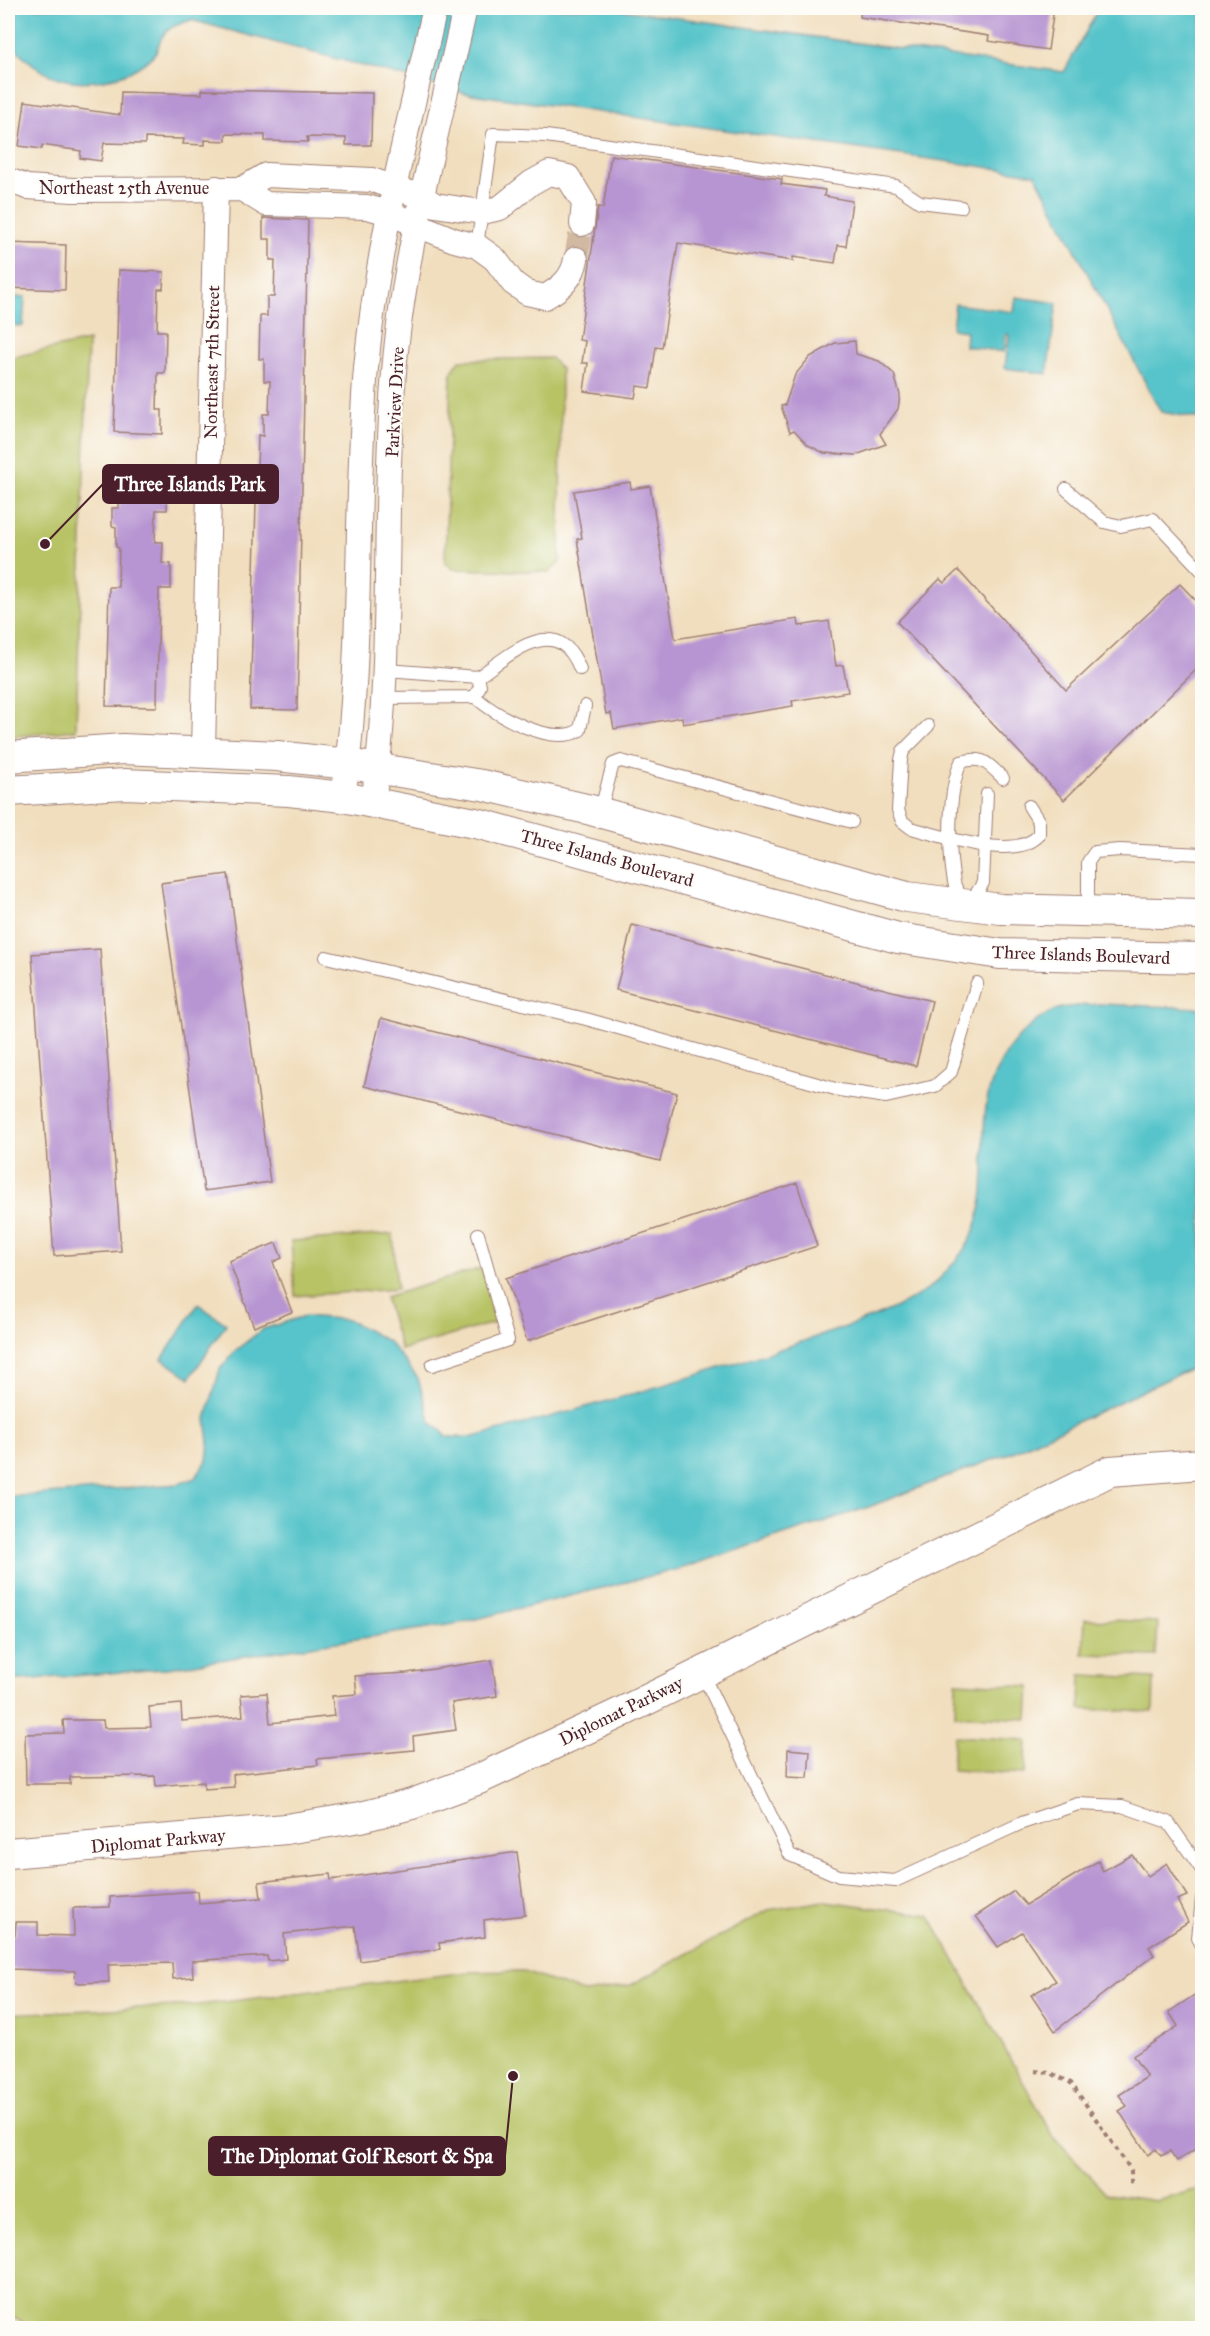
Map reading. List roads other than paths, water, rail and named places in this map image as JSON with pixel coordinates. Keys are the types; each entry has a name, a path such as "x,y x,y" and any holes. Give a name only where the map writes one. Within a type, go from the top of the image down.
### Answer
{"street":[{"name":"Parkview Drive","path":"343,797 353,713 362,448 373,311 389,213 435,8"},
{"name":"Parkview Drive","path":"373,803 387,670 393,390 401,315 415,222 465,8"},
{"path":"242,189 266,175 372,180 422,197 435,205 482,212 500,208 531,183 549,173 568,177 585,203 582,224"},
{"name":"Northeast 25th Avenue","path":"8,180 27,187 73,190 242,189 266,204 367,207 415,222 446,237 477,246"},
{"name":"Northeast 7th Street","path":"203,751 216,188"},
{"path":"477,246 495,259 513,283 527,293 545,297 564,286 575,267 576,259"},
{"path":"373,311 401,315"},
{"path":"8,757 123,749 203,751 348,764 482,785 600,812 907,897 968,906 1088,912 1203,914"},
{"name":"Three Islands Boulevard","path":"8,791 125,784 268,790 343,797 480,825 898,938 964,950 1087,957 1203,958"},
{"path":"964,950 968,906"},
{"path":"1087,957 1088,912"},
{"name":"Diplomat Parkway","path":"8,1853 286,1828 361,1817 412,1804 478,1779 701,1673 1110,1471 1203,1464"}],"lane":[{"path":"477,246 493,134 546,136 896,186 920,202 961,207"},
{"path":"1066,489 1104,522 1121,526 1153,519 1203,572"},
{"path":"387,670 478,677 525,645 542,640 563,645 576,659 580,669"},
{"path":"475,697 480,686 478,677"},
{"path":"385,698 475,697 501,716 524,726 560,735 572,735 580,730 585,706"},
{"path":"928,726 903,751 898,810 902,821 911,828 952,838 984,845 1019,848 1032,843 1039,835 1039,822 1029,806"},
{"path":"987,794 983,883 968,906 954,884 953,780 961,762 974,758 984,762 1003,778"},
{"path":"600,812 613,764 621,761 852,822"},
{"path":"1088,912 1088,862 1095,852 1120,850 1203,854"},
{"path":"326,957 586,1019 839,1090 886,1097 935,1086 951,1072 977,983"},
{"path":"432,1365 508,1340 478,1234"},
{"path":"701,1673 790,1855 839,1876 895,1881 1022,1823 1078,1804 1122,1806 1168,1822 1203,1870"},
{"path":"1203,1899 1198,1938 1203,1945"}],"water":[{"path":"8,8 609,8 1064,72 1099,8 1202,8 1202,419 1161,412 1035,174 465,93 191,20 174,26 161,39 156,52 145,63 131,71 99,81 66,80 38,68 16,49 10,36"},
{"path":"8,297 25,297 23,326 8,325"},
{"path":"1016,297 1057,303 1047,374 1005,368 1009,335 1006,334 1004,352 965,346 966,331 952,329 955,304 1014,312"},
{"path":"1098,1004 1202,1008 1202,1363 1015,1451 866,1508 683,1568 460,1623 161,1669 8,1681 8,1497 179,1484 195,1478 207,1461 209,1442 206,1419 220,1369 236,1350 263,1329 305,1316 349,1320 389,1342 418,1378 430,1421 448,1437 474,1437 681,1380 763,1355 878,1315 897,1307 930,1287 963,1252 972,1236 980,1212 983,1189 984,1120 988,1097 995,1073 1009,1049 1030,1026 1051,1012 1067,1007"},
{"path":"198,1304 226,1324 190,1378 162,1359"}],"tunnel":[{"path":"576,259 582,224"}],"place":[{"name":"Three Islands Park","path":"45,544"},
{"name":"The Diplomat Golf Resort & Spa","path":"513,2076"}]}
